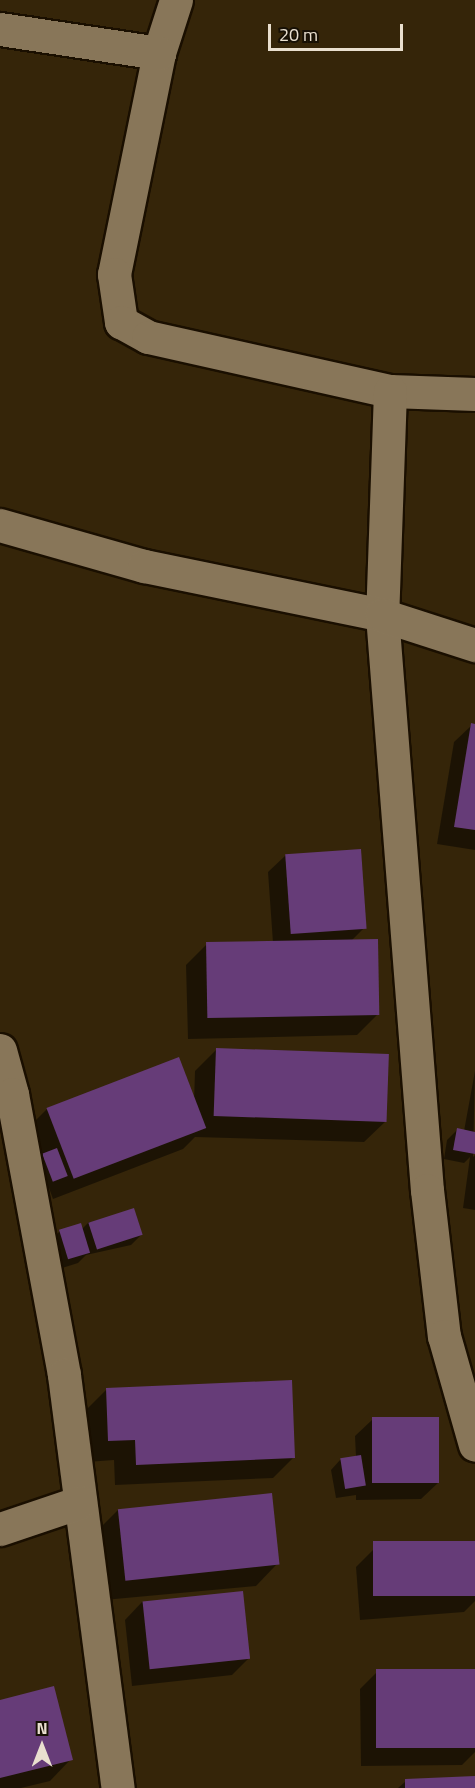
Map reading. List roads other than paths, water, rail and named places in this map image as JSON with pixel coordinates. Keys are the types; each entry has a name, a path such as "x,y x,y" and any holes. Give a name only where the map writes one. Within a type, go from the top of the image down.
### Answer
{"street":[{"path":"176,0 159,53 114,274 121,322 148,337 390,391 475,394"},
{"path":"0,29 159,53"},
{"path":"390,391 382,615 429,1202 444,1336 475,1445"},
{"path":"0,525 144,566 382,615 475,645"},
{"path":"0,1050 12,1094 64,1375 118,1788"},
{"path":"0,1529 80,1502"}]}
